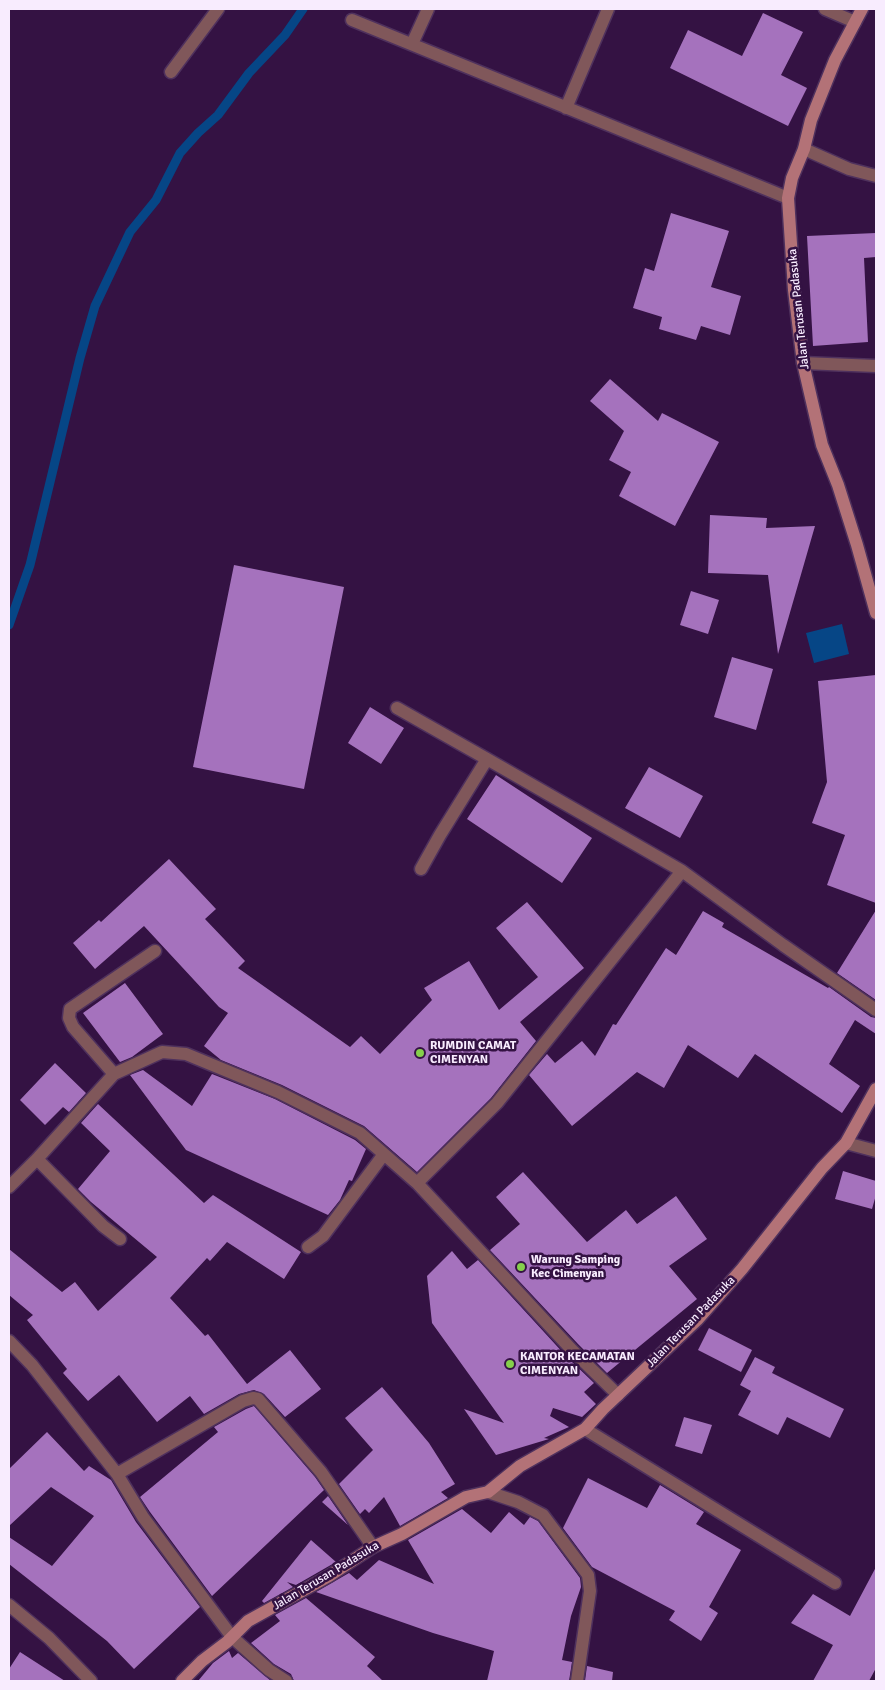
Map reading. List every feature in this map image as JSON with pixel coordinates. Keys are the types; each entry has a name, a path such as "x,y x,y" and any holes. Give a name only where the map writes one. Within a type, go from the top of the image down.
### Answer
{"street":[{"path":"171,72 218,9"},
{"path":"412,44 428,9"},
{"path":"566,108 608,9"},
{"path":"825,9 855,22"},
{"name":"Jalan Terusan Padasuka","path":"862,9 835,60 811,120 804,149 792,178 788,198 794,290 803,363 822,445 838,485 858,545 876,613"},
{"path":"352,20 788,198"},
{"path":"804,149 849,169 876,176"},
{"path":"803,363 876,366"},
{"path":"397,708 487,758 682,872 876,1010"},
{"path":"421,869 487,758"},
{"path":"417,1183 498,1103 682,872"},
{"path":"114,1074 73,1028 69,1013 70,1009 155,951"},
{"path":"9,1187 114,1074 162,1052 186,1054 278,1092 360,1133 417,1183 572,1350 618,1395"},
{"name":"Jalan Terusan Padasuka","path":"182,1681 248,1621 329,1576 373,1547 402,1534 466,1497 488,1492 520,1466 586,1429 603,1409 697,1320 742,1269 822,1168 846,1142 876,1089"},
{"path":"846,1142 876,1151"},
{"path":"308,1247 323,1236 384,1154"},
{"path":"37,1159 103,1226 120,1239"},
{"path":"9,1341 32,1365 117,1474 143,1517 232,1637 269,1670 286,1681"},
{"path":"117,1474 243,1401 253,1398 258,1400 321,1472 373,1547"},
{"path":"586,1429 835,1583"},
{"path":"488,1492 518,1502 543,1515 588,1575 590,1591 577,1681"},
{"path":"9,1605 49,1638 92,1681"}],"water":[{"path":"842,624 849,654 814,663 806,633"}],"building":[{"path":"763,13 803,32 781,75 807,88 788,126 670,68 688,30 742,56"},
{"path":"671,213 729,231 711,287 741,296 730,335 701,326 696,340 659,329 662,317 633,308 645,268 654,271"},
{"path":"876,233 876,257 864,258 868,342 813,346 807,236"},
{"path":"610,379 658,421 662,413 719,442 675,526 619,496 631,472 609,460 624,431 590,401"},
{"path":"710,515 767,518 766,528 815,526 778,654 768,575 708,573"},
{"path":"234,565 344,587 304,789 193,767"},
{"path":"691,591 719,600 708,634 680,625"},
{"path":"732,657 773,669 756,730 714,717"},
{"path":"876,675 876,903 827,885 845,835 812,823 827,782 818,681"},
{"path":"370,707 404,728 381,764 348,743"},
{"path":"649,767 703,796 680,838 625,808"},
{"path":"496,775 592,838 562,883 467,819"},
{"path":"169,859 216,909 205,919 245,961 238,968 350,1047 361,1036 380,1054 432,1000 424,988 469,961 499,1010 538,977 496,928 527,902 584,968 520,1022 536,1041 491,1098 417,1172 364,1126 282,1085 221,1060 204,1046 228,1013 219,1007 144,926 95,969 73,943 99,920 101,922"},
{"path":"876,910 876,1000 837,973"},
{"path":"703,911 724,923 722,927 829,987 871,1017 876,1018 876,1034 855,1020 829,1064 860,1086 842,1113 755,1054 738,1078 688,1045 664,1088 637,1072 572,1126 529,1075 547,1054 555,1063 582,1041 595,1056 613,1024 616,1025 666,948 676,955"},
{"path":"125,983 163,1034 132,1057 120,1062 83,1013"},
{"path":"55,1063 86,1093 69,1112 63,1107 45,1125 20,1100"},
{"path":"143,1070 192,1106 212,1074 275,1099 355,1140 366,1149 352,1181 349,1180 340,1200 328,1215 186,1150 130,1075"},
{"path":"98,1104 204,1203 213,1195 301,1252 284,1279 227,1242 210,1261 207,1258 170,1298 205,1336 208,1334 247,1384 290,1350 321,1389 285,1417 264,1394 254,1390 239,1394 204,1414 190,1396 157,1422 119,1375 88,1401 63,1373 67,1369 27,1320 33,1315 9,1295 9,1249 62,1292 75,1282 98,1311 157,1257 78,1189 110,1151 81,1123"},
{"path":"843,1171 876,1181 876,1195 872,1209 835,1199"},
{"path":"523,1172 587,1242 626,1210 637,1224 676,1196 707,1239 669,1266 697,1299 607,1373 490,1250 520,1224 496,1197"},
{"name":"KANTOR KECAMATAN CIMENYAN","path":"452,1251 467,1269 478,1260 566,1356 594,1383 584,1392 596,1404 582,1417 553,1408 550,1416 569,1427 544,1438 549,1439 496,1455 464,1409 504,1423 432,1323 427,1276"},
{"path":"709,1328 752,1350 741,1372 698,1350"},
{"path":"755,1357 775,1367 772,1373 844,1409 830,1438 787,1417 778,1435 738,1415 751,1391 740,1385"},
{"path":"382,1387 429,1443 455,1484 441,1492 448,1498 400,1526 384,1497 369,1513 365,1509 360,1514 339,1484 373,1450 345,1418"},
{"path":"254,1406 324,1490 212,1596 140,1497 218,1432 214,1427"},
{"path":"684,1417 712,1425 702,1454 675,1446"},
{"path":"47,1432 84,1471 89,1466 111,1480 136,1522 200,1607 134,1669 107,1641 9,1564 9,1537 52,1566 94,1516 51,1487 9,1526 9,1469"},
{"path":"588,1478 647,1508 660,1485 704,1512 696,1524 741,1550 709,1607 718,1613 701,1641 669,1620 675,1611 592,1567 563,1528"},
{"path":"328,1496 348,1525 322,1502"},
{"path":"462,1509 491,1533 509,1512 524,1525 530,1517 538,1521 580,1578 581,1587 571,1616 562,1660 572,1662 569,1681 487,1681 494,1651 433,1633 316,1592 349,1573 357,1580 379,1560 434,1584 408,1540"},
{"path":"311,1540 336,1562 296,1585 287,1582 293,1587 264,1603 262,1601"},
{"path":"876,1567 876,1668 869,1681 813,1681 833,1645 791,1623 813,1594 850,1616"},
{"path":"306,1598 375,1657 367,1666 383,1681 294,1681 291,1674 274,1664 251,1643 280,1621 275,1615"},
{"path":"229,1651 232,1658 238,1653 271,1681 198,1681 213,1663"},
{"path":"20,1652 65,1681 9,1681 9,1669"},
{"path":"587,1666 613,1672 612,1681 585,1681"}],"waterway":[{"path":"9,625 30,565 80,358 95,306 130,232 156,200 180,153 218,115 249,73 285,35 303,9"}],"place":[{"name":"RUMDIN CAMAT CIMENYAN","path":"420,1053"},
{"name":"Warung Samping Kec Cimenyan","path":"521,1267"},
{"name":"KANTOR KECAMATAN CIMENYAN","path":"510,1364"}]}
